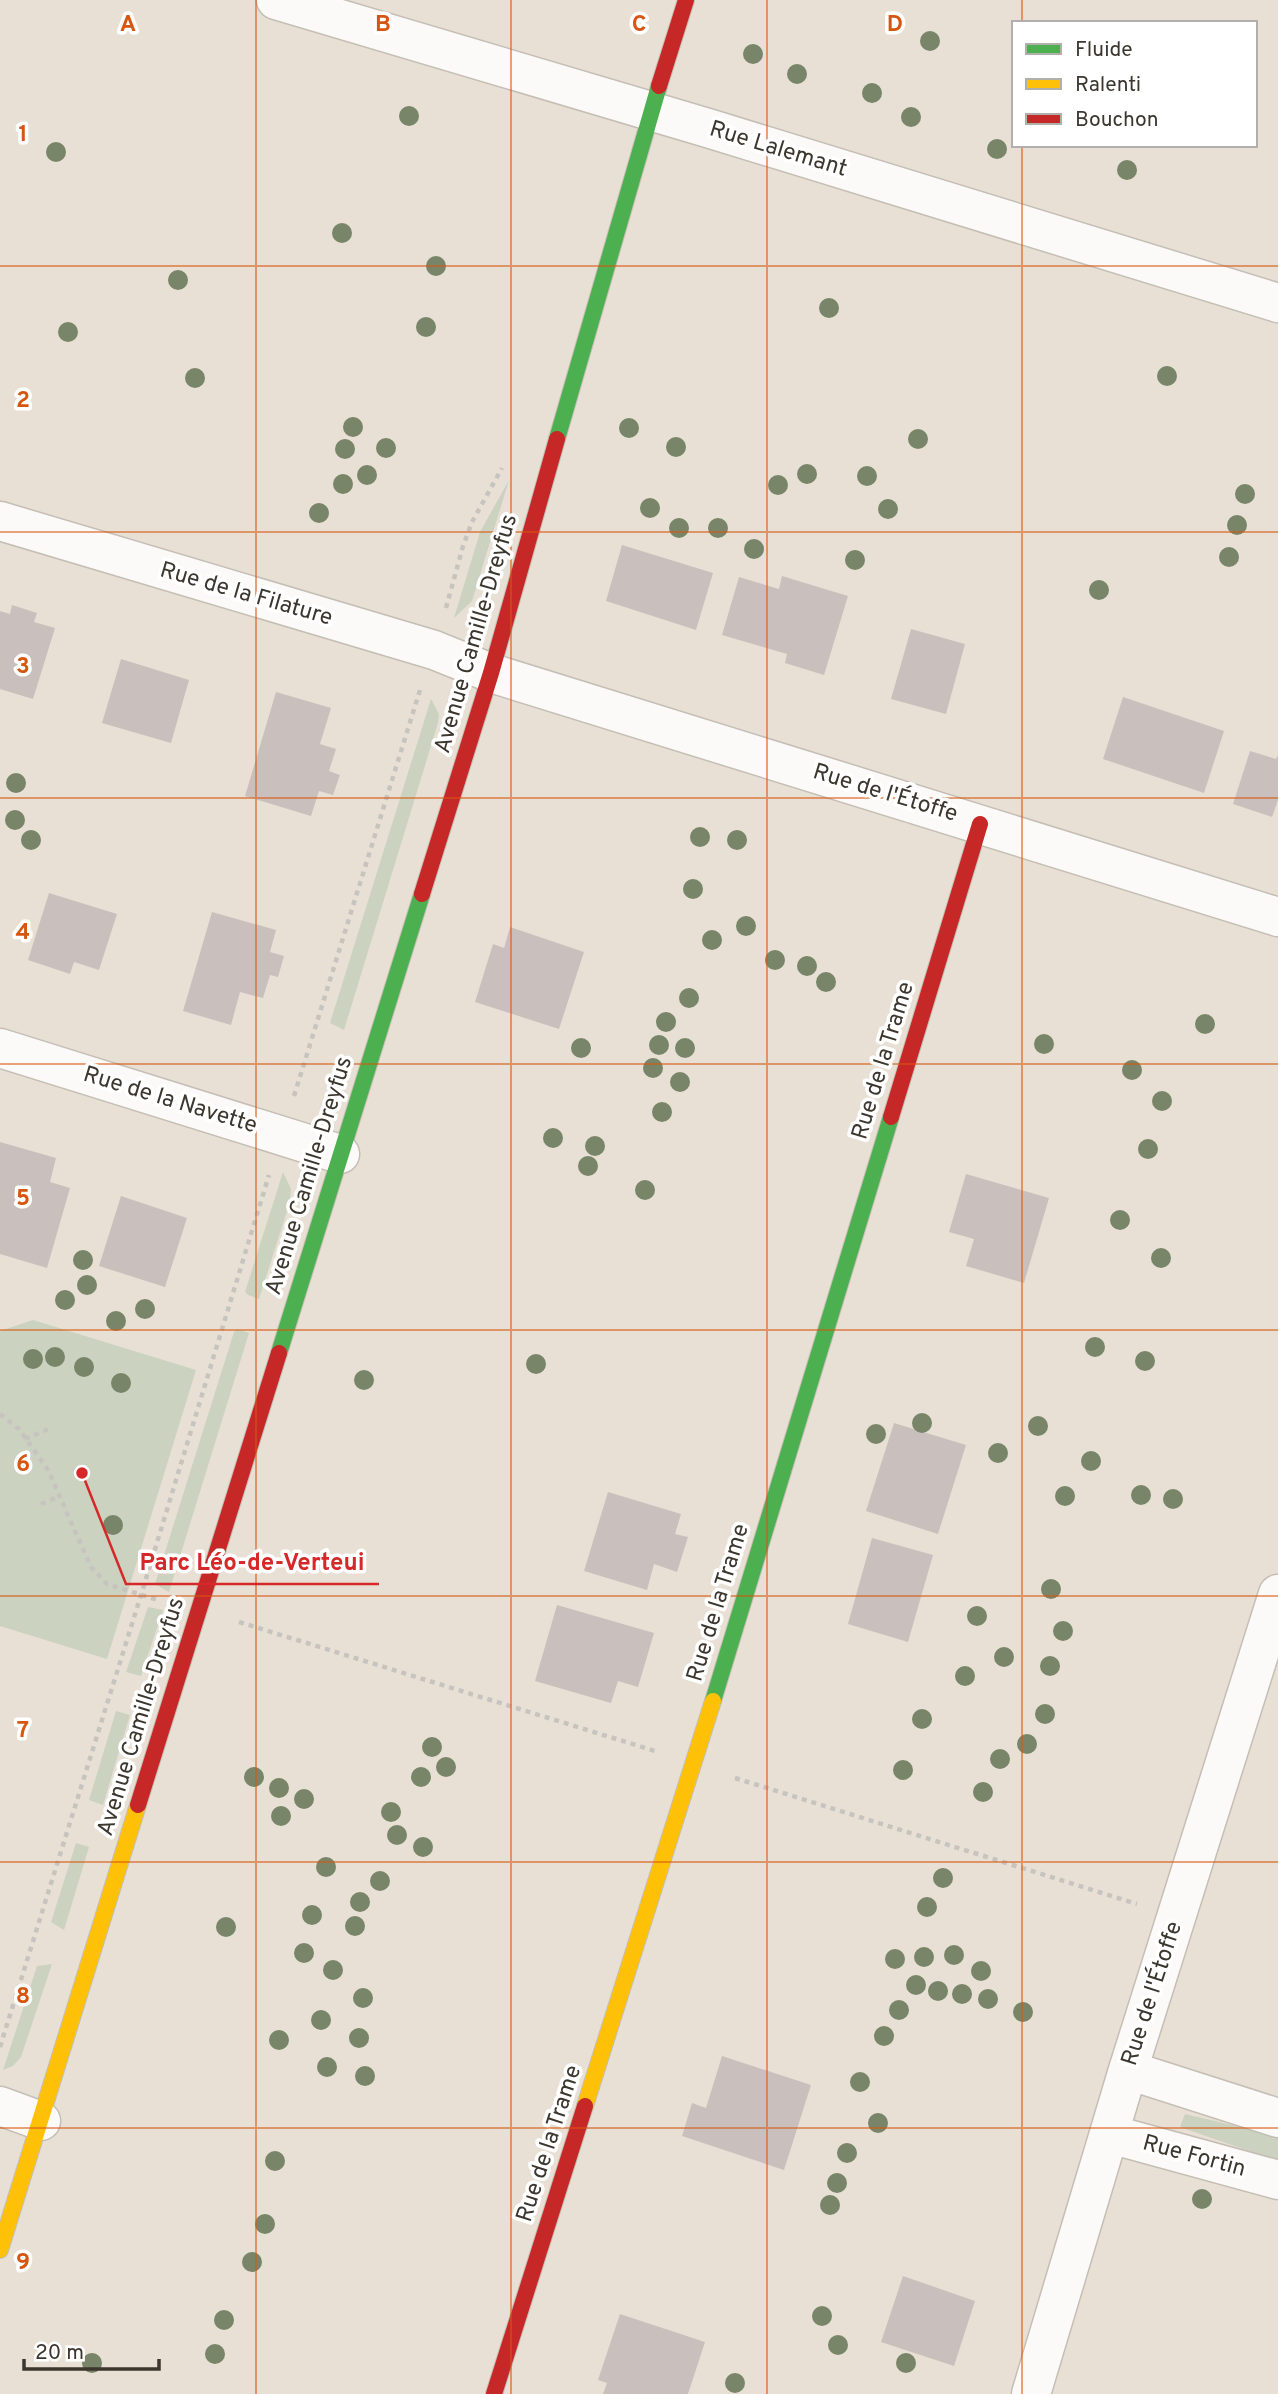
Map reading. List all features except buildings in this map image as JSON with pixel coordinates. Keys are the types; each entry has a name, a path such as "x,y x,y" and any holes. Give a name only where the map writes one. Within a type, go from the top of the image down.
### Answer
{"street":[{"name":"Rue Lalemant","path":"276,0 652,111 1278,303"},
{"name":"Avenue Camille-Dreyfus","path":"0,2250 491,673 686,0"},
{"name":"Rue de la Filature","path":"0,521 433,650 491,673"},
{"name":"Rue de l'Étoffe","path":"491,673 1278,917"},
{"name":"Rue de la Trame","path":"494,2394 691,1773 980,824"},
{"name":"Rue de la Navette","path":"0,1048 340,1154"},
{"name":"Rue de l'Étoffe","path":"1031,2394 1128,2070 1278,1594"},
{"path":"1128,2070 1278,2118"},
{"path":"0,2106 41,2120"},
{"name":"Rue Fortin","path":"1110,2134 1278,2180"}],"path":[{"name":"Avenue Camille-Dreyfus","path":"291,1107 422,685"},
{"name":"Avenue Camille-Dreyfus","path":"0,2047 269,1175"},
{"path":"0,1414 19,1429 48,1470 91,1566 107,1584 166,1602"},
{"path":"26,1439 51,1428"},
{"path":"41,1504 60,1496"},
{"path":"232,1619 662,1753"},
{"path":"735,1778 1148,1908"}],"green space":[{"path":"509,480 472,601 454,618 480,532"},
{"path":"431,699 439,714 438,723 344,1030 330,1023"},
{"path":"283,1172 291,1189 290,1202 259,1299 245,1292"},
{"path":"33,1320 196,1370 107,1659 0,1626 0,1331"},
{"path":"237,1329 249,1333 169,1592 155,1584"},
{"path":"148,1607 163,1610 141,1676 126,1672"},
{"path":"116,1711 130,1715 103,1805 89,1800"},
{"path":"76,1843 89,1847 64,1930 51,1922"},
{"path":"52,1964 21,2057 13,2066 3,2070 37,1966"},
{"path":"1185,2114 1278,2136 1278,2161 1180,2127"}],"traffic: fast":[{"path":"557,439 659,86"},
{"path":"279,1353 422,894"},
{"path":"713,1701 891,1117"}],"traffic: slow":[{"path":"585,2106 713,1701"},
{"path":"0,2250 138,1805"}],"traffic: jam":[{"path":"659,86 686,0"},
{"path":"422,894 491,673 557,439"},
{"path":"891,1117 980,824"},
{"path":"138,1805 279,1353"},
{"path":"494,2394 585,2106"}],"place":[{"name":"Parc Léo-de-Verteui","path":"82,1473"}]}
